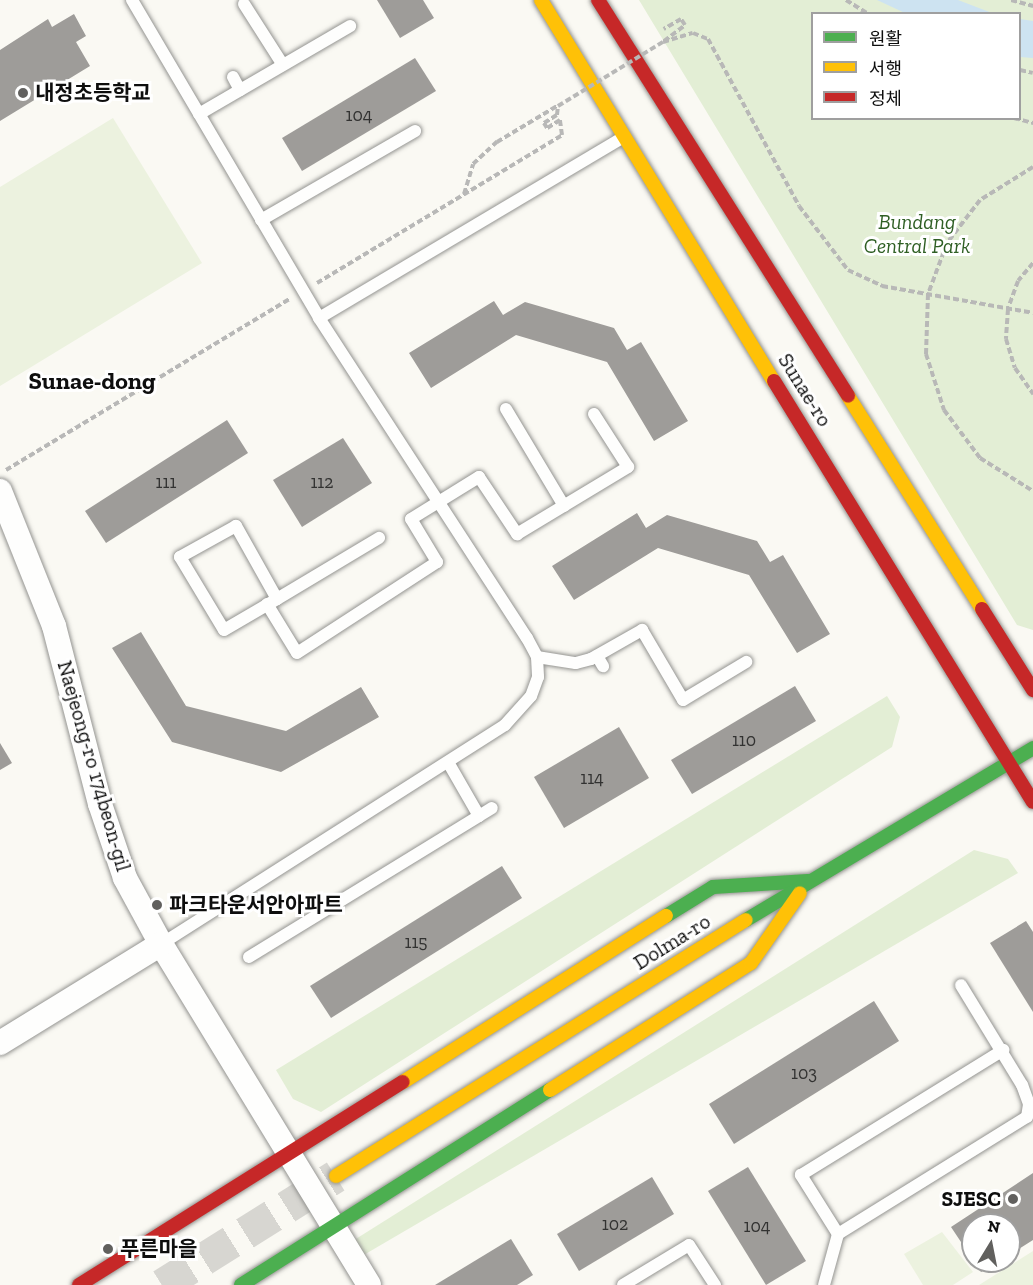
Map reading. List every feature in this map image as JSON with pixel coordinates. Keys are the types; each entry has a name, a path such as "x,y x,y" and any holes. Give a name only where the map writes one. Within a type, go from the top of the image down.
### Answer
{"main road":[{"name":"Sunae-ro","path":"541,0 1033,802"},
{"name":"Sunae-ro","path":"597,0 1033,690"},
{"name":"Dolma-ro","path":"336,1176 808,881 1033,748"},
{"path":"79,1285 713,887 808,881"},
{"path":"241,1285 751,963 808,881"}],"street":[{"name":"Naejeong-ro 174beon-gil","path":"0,491 54,626 117,856 161,944 369,1285"},
{"path":"0,1043 161,944"}],"lane":[{"path":"132,0 319,318 537,657 538,677 531,696 506,725 161,944"},
{"path":"244,4 283,65"},
{"path":"199,114 350,26"},
{"path":"233,77 240,90"},
{"path":"261,220 415,131"},
{"path":"319,318 625,137"},
{"path":"506,409 564,506"},
{"path":"379,538 272,602 224,630 180,557 236,526 272,602 297,653 437,562 411,519 477,472 518,534 628,467 594,414"},
{"path":"537,657 576,663 600,661 642,630 683,700 746,662"},
{"path":"448,762 479,816"},
{"path":"249,957 492,808"},
{"path":"824,1285 838,1234 1027,1117 1029,1104 1003,1050 961,985"},
{"path":"838,1234 801,1175 1003,1050"},
{"path":"624,1285 689,1245 715,1285"}],"path":[{"path":"846,0 865,12"},
{"path":"1011,0 1033,6"},
{"path":"663,42 668,34 685,25 681,19 664,29"},
{"path":"464,194 473,164 497,142 663,42 693,33 708,39 799,206 848,270 882,286 1033,313"},
{"path":"558,106 557,115 544,123 547,128 560,120"},
{"path":"1033,167 980,200 947,243 928,294 926,354 944,410 980,458 1033,491"},
{"path":"1033,263 1018,281 1008,309 1006,339 1015,368 1033,394"}],"green space":[{"name":"Bundang Central Park","path":"639,0 1033,0 1033,630 1017,625"},
{"path":"113,118 202,263 0,386 0,187"},
{"path":"887,696 900,717 892,747 321,1112 293,1099 276,1070"},
{"path":"974,850 1008,859 1018,873 362,1256 351,1242"},
{"path":"942,1232 961,1257 961,1273 971,1273 953,1285 923,1285 904,1254"},
{"path":"1033,1251 1033,1285 979,1285 998,1273 1021,1273 1021,1259"}],"water":[{"path":"877,0 958,0 989,12 903,12"},
{"path":"1021,19 1033,21 1033,58 1021,57"}],"building":[{"path":"377,0 423,0 434,18 400,38"},
{"name":"내정초등학교","path":"74,14 86,36 76,42 90,66 0,121 0,50 48,19 52,27"},
{"path":"415,58 436,91 302,171 282,138"},
{"path":"494,301 503,315 525,302 614,328 627,350 641,342 688,421 654,441 607,362 516,335 431,388 409,353"},
{"path":"227,420 248,453 106,543 85,511"},
{"path":"343,438 372,483 302,527 273,480"},
{"path":"637,513 646,528 667,515 757,541 770,562 783,555 830,634 797,653 749,575 658,548 574,600 552,566"},
{"path":"141,632 186,706 286,731 361,687 379,717 281,772 172,742 112,648"},
{"path":"795,686 816,721 692,794 671,760"},
{"path":"619,727 649,778 564,828 534,777"},
{"path":"0,743 12,763 0,770"},
{"path":"502,866 522,898 331,1018 310,986"},
{"path":"1026,921 1033,932 1033,1012 990,943"},
{"path":"874,1001 899,1041 734,1144 709,1104"},
{"path":"748,1167 806,1261 766,1285 708,1191"},
{"path":"1033,1173 1033,1240 1021,1248 1021,1213 972,1213"},
{"path":"652,1177 674,1214 579,1271 557,1234"},
{"path":"961,1220 961,1242 951,1227"},
{"path":"511,1239 533,1275 517,1285 435,1285"}],"tunnel":[{"path":"162,1285 336,1176"}],"traffic: fast":[{"path":"746,920 1033,748"},
{"path":"666,916 713,887 808,881"},
{"path":"241,1285 550,1090"}],"traffic: slow":[{"path":"541,0 774,381"},
{"path":"848,396 982,609"},
{"path":"550,1090 751,963 800,893"},
{"path":"403,1082 666,916"},
{"path":"336,1176 746,920"}],"traffic: jam":[{"path":"598,0 848,396"},
{"path":"774,381 1033,802"},
{"path":"982,609 1033,690"},
{"path":"79,1285 403,1082"}],"place":[{"name":"내정초등학교","path":"23,93"},
{"name":"파크타운서안아파트","path":"157,905"},
{"name":"SJESC","path":"1013,1199"},
{"name":"푸른마을","path":"108,1249"}],"district":[{"name":"Sunae-dong","path":"92,381"}]}
